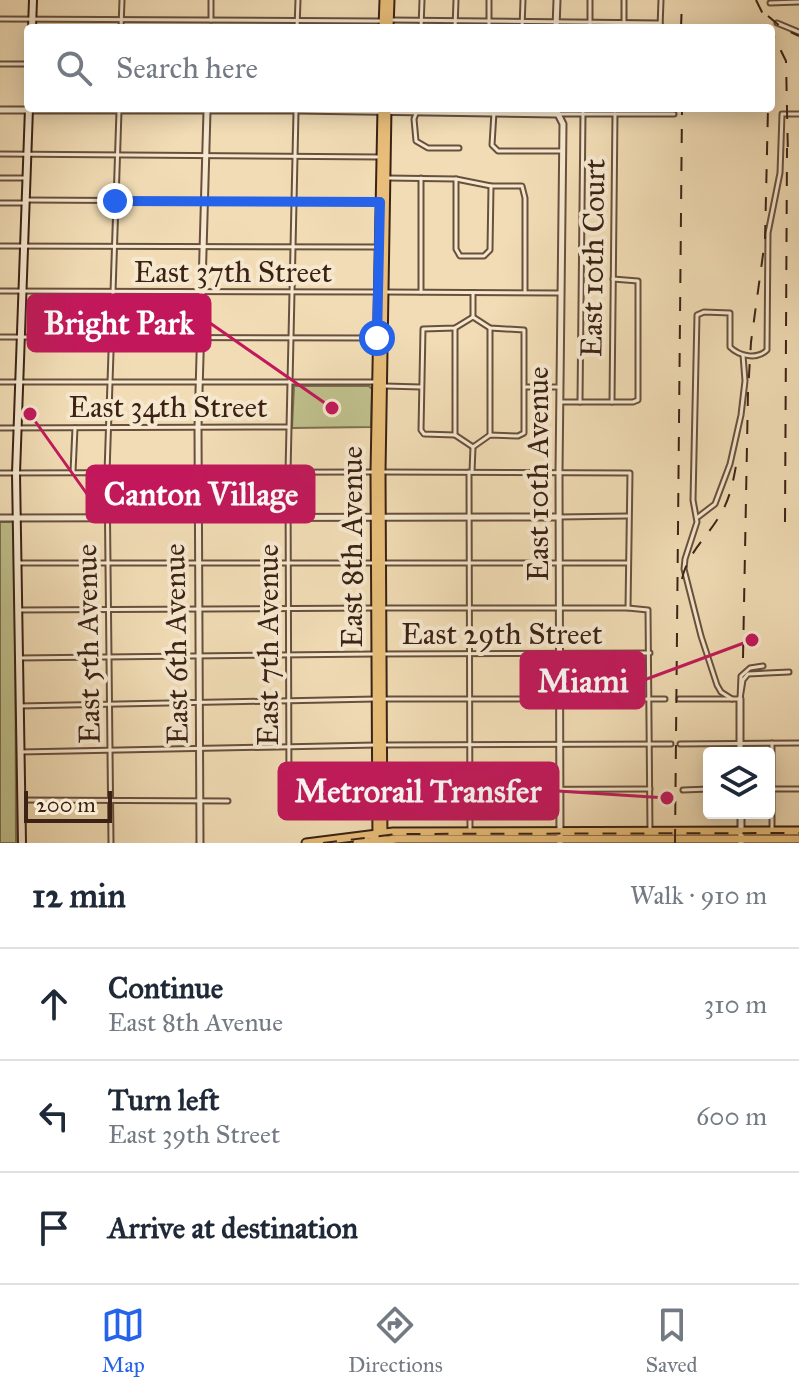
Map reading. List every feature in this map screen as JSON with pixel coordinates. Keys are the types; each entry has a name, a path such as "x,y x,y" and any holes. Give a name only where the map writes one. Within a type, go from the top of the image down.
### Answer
{"main road":[{"path":"32,24 33,0"},
{"path":"384,0 386,24"},
{"path":"386,24 390,0"},
{"path":"22,843 16,473 29,112"},
{"name":"East 8th Avenue","path":"380,838 378,472 385,112"},
{"path":"741,838 772,831 799,831"},
{"path":"306,843 380,838 615,835 799,839"},
{"path":"357,843 380,838"}],"street":[{"path":"121,24 122,0"},
{"path":"211,0 211,20"},
{"path":"298,0 298,24"},
{"path":"421,24 422,0"},
{"path":"455,24 456,0"},
{"path":"489,0 489,24"},
{"path":"522,24 523,0"},
{"path":"556,24 557,0"},
{"path":"590,0 590,22"},
{"path":"624,0 624,22"},
{"path":"660,24 661,0"},
{"path":"770,3 799,2"},
{"path":"0,19 386,24 421,19 456,19 522,20 549,24"},
{"path":"777,23 799,32"},
{"path":"567,24 648,24"},
{"path":"0,64 24,64"},
{"path":"0,110 24,109"},
{"name":"East 5th Avenue","path":"111,843 106,518 119,112"},
{"name":"East 6th Avenue","path":"200,843 197,473 207,112"},
{"name":"East 7th Avenue","path":"296,112 287,517 291,798 380,790"},
{"path":"416,112 416,141 428,148 459,148"},
{"path":"489,112 492,145 498,151 562,151"},
{"name":"East 10th Avenue","path":"557,112 563,124 559,472 560,838"},
{"path":"570,112 583,113 580,402"},
{"path":"602,112 620,112"},
{"path":"663,112 674,114"},
{"name":"East 10th Court","path":"612,402 615,114"},
{"path":"732,699 722,693 717,685 685,576 685,561 698,517 693,501 697,315 704,312 730,313 730,347 743,355 761,355 768,347 768,233 780,173 782,114 799,114"},
{"path":"0,154 384,157"},
{"path":"0,178 26,179"},
{"path":"383,178 456,179 491,186 522,186 525,198 525,293"},
{"path":"421,178 421,292"},
{"path":"456,179 457,252 460,256 488,254 490,250 491,186"},
{"path":"3,203 383,202"},
{"path":"0,246 382,247"},
{"path":"560,402 638,400 638,281 613,279"},
{"name":"East 37th Street","path":"0,291 561,293"},
{"path":"473,293 473,317"},
{"path":"473,317 455,328 423,329 421,387 421,430 424,434 455,435 473,447"},
{"path":"473,317 490,328 524,330 526,387 524,433 518,436 490,435 473,447"},
{"path":"455,328 455,435"},
{"path":"490,328 490,435"},
{"path":"0,337 380,338"},
{"path":"698,517 716,502 730,464 741,415 745,381 743,355"},
{"path":"0,382 290,381 421,387"},
{"path":"526,387 561,387"},
{"name":"East 34th Street","path":"0,428 289,427"},
{"path":"73,473 75,428"},
{"path":"470,838 469,519 473,447"},
{"path":"0,473 630,473 628,608"},
{"path":"0,518 469,519 628,516"},
{"path":"17,563 627,563"},
{"path":"18,610 643,608 648,610 650,616 650,838"},
{"name":"East 29th Street","path":"19,658 650,653"},
{"path":"740,747 741,676 749,668 763,666"},
{"path":"740,699 743,680 749,673 789,672"},
{"path":"19,706 379,699 665,699"},
{"path":"679,699 740,699"},
{"path":"772,743 772,747"},
{"path":"680,744 799,743"},
{"path":"20,752 288,745 671,744"},
{"path":"380,790 650,789"},
{"path":"683,790 703,789"},
{"path":"775,789 799,789"},
{"path":"21,800 228,801"},
{"path":"771,819 772,831"}],"green space":[{"path":"294,386 369,386 372,389 371,427 292,428"},
{"path":"0,522 15,522 16,843 0,843"}],"railway":[{"path":"681,24 682,0"},
{"path":"756,0 768,24"},
{"path":"768,16 782,28 799,36"},
{"path":"775,39 786,61 788,157"},
{"path":"675,843 682,112"},
{"path":"743,658 748,392 751,342 765,240 768,112"},
{"path":"785,522 787,148"},
{"path":"682,579 692,555 726,504 738,454"},
{"path":"323,843 397,834 799,833"}],"place":[{"name":"Bright Park","path":"332,408"},
{"name":"Canton Village","path":"30,414"},
{"name":"Miami","path":"752,640"},
{"name":"Metrorail Transfer","path":"667,798"}],"route":[{"path":"115,201 380,202 377,338"}]}
